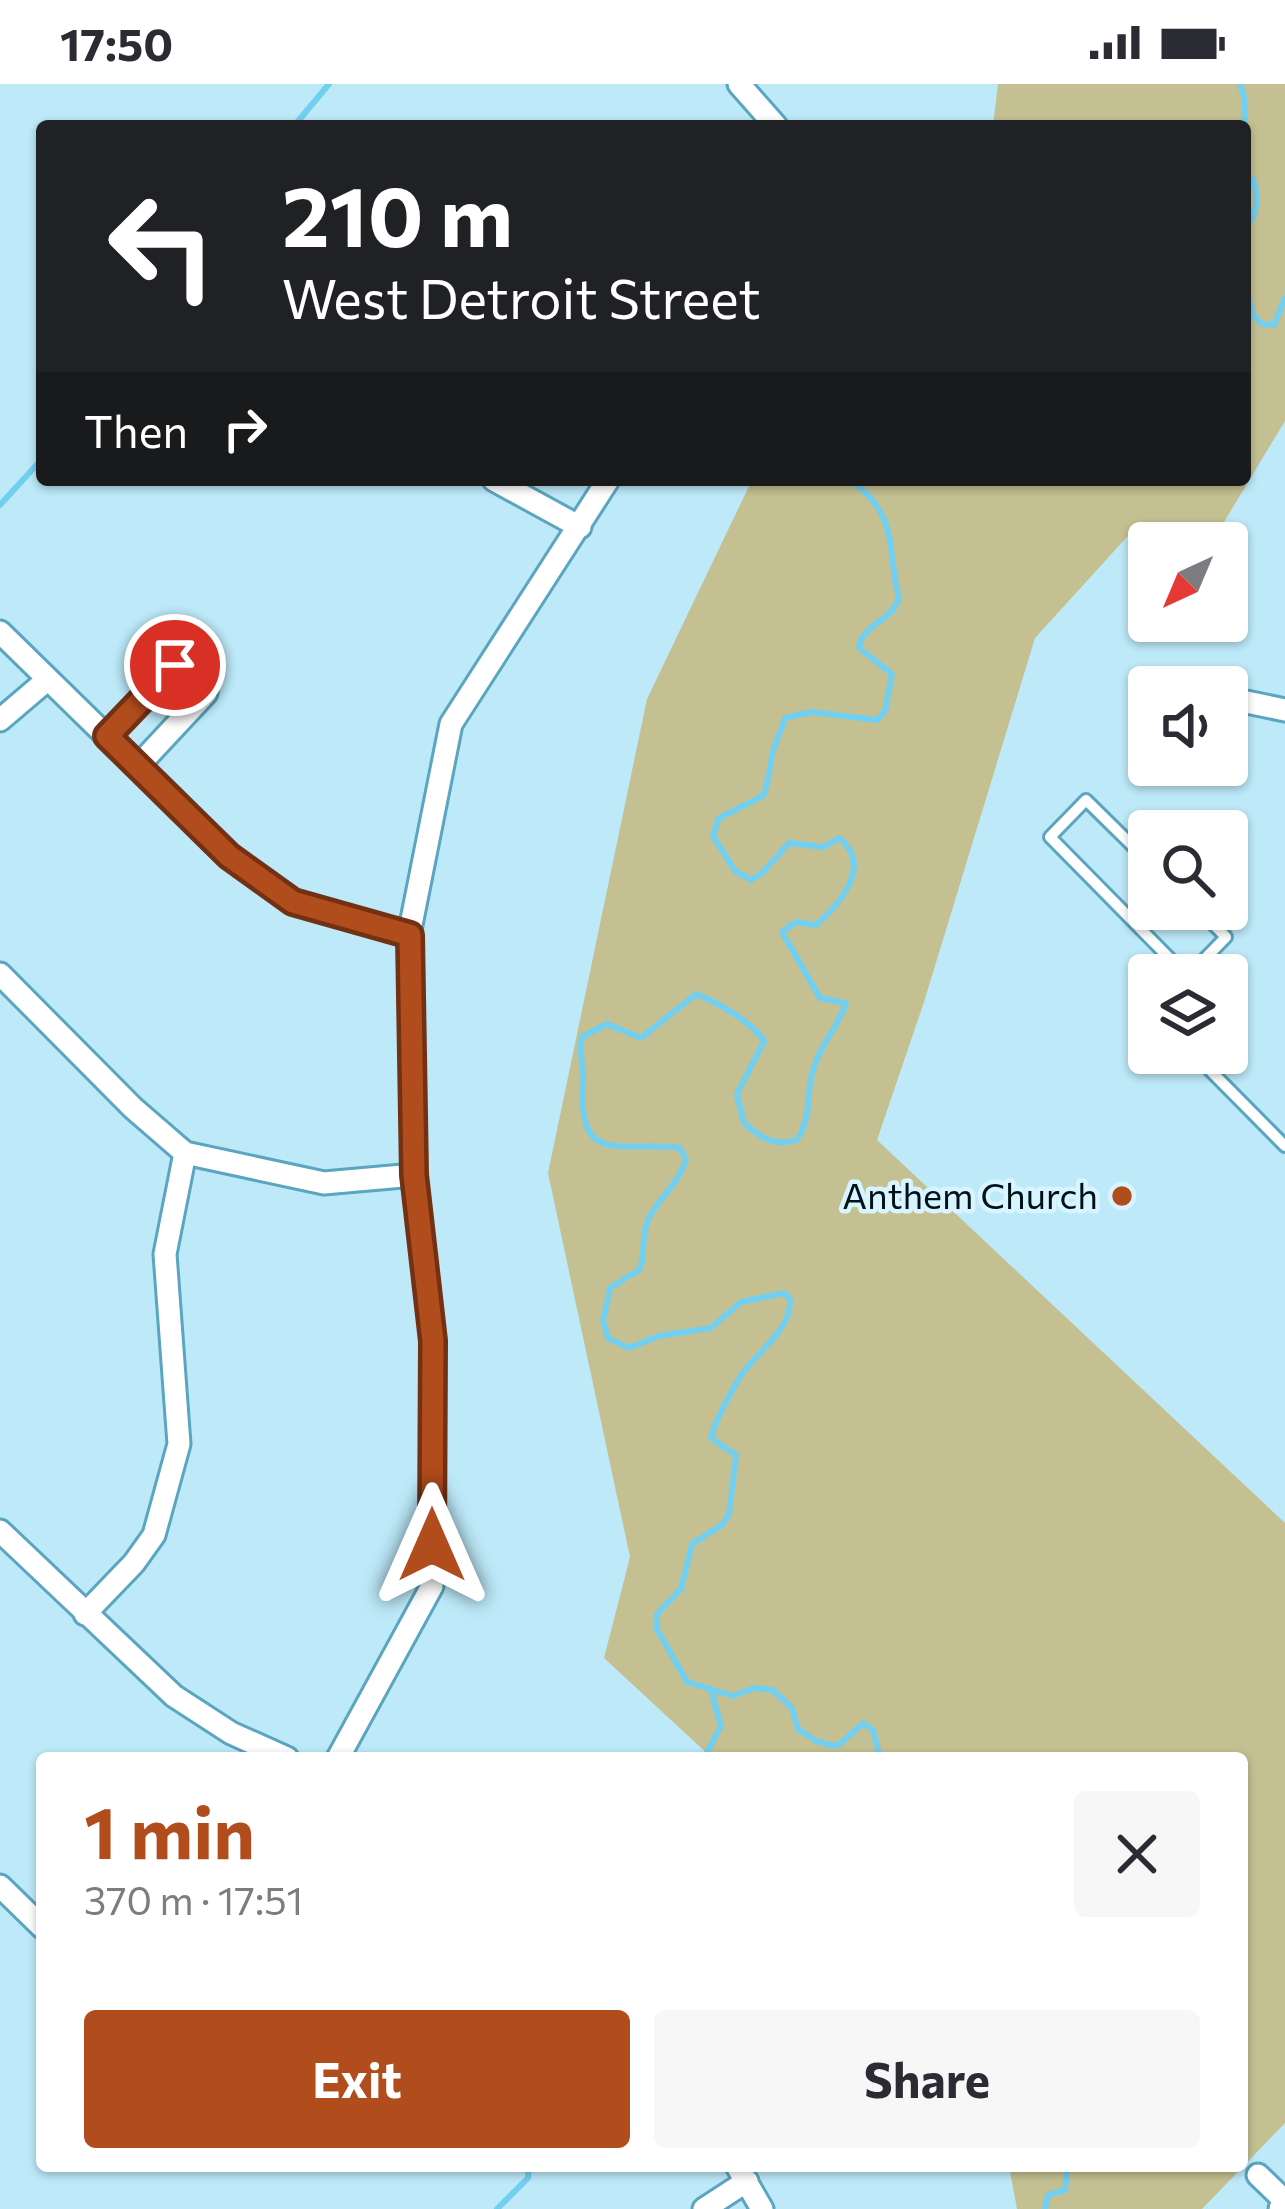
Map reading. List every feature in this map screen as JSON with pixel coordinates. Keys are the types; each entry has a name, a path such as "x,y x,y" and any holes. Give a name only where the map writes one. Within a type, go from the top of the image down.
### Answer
{"street":[{"path":"740,84 771,120"},
{"path":"505,486 580,527"},
{"path":"341,1752 432,1586 433,1341 414,1175 410,935 451,724 604,486"},
{"path":"0,632 229,856 293,902 410,935"},
{"path":"107,736 175,665 191,663 202,670 208,681 206,693 139,765"},
{"path":"0,720 47,680"},
{"path":"1248,702 1285,710"},
{"path":"0,974 185,1154 324,1183 414,1175"},
{"path":"86,1614 154,1535 179,1444 165,1254 185,1154"},
{"path":"0,1532 193,1711 275,1752"},
{"path":"2,1891 36,1922"},
{"path":"704,2209 742,2174 763,2209"},
{"path":"1258,2176 1284,2206"}],"lane":[{"path":"1128,841 1086,800 1050,838 1128,916"},
{"path":"1142,930 1166,954"},
{"path":"1209,954 1226,937 1219,930"},
{"path":"1214,1074 1285,1145"}],"shaded area":[{"path":"998,84 1285,84 1285,421 1251,477 1251,120 994,120"},
{"path":"749,486 1246,486 1224,522 1128,522 1128,536 1035,638 877,1140 1285,1523 1285,2123 1248,2161 1248,1752 706,1752 604,1658 630,1557 548,1173 647,699"},
{"path":"1010,2172 1238,2172 1202,2209 1017,2209"}],"waterway":[{"path":"299,120 329,84"},
{"path":"1240,84 1245,120"},
{"path":"1251,178 1257,199 1251,220"},
{"path":"1251,307 1262,324 1274,325 1285,298"},
{"path":"0,505 36,466"},
{"path":"858,486 884,520 899,599 865,634 859,648 892,674 885,711 877,720 812,712 785,718 763,796 719,818 713,836 735,871 751,880 789,843 823,847 839,838 853,860 850,883 826,916 816,925 796,922 782,932 820,998 846,1003 815,1064 802,1130 797,1140 775,1142 744,1123 737,1094 764,1041 742,1019 696,994 641,1038 607,1024 582,1037 581,1049 583,1111 596,1139 608,1145 680,1148 686,1160 649,1218 640,1269 610,1288 603,1321 608,1338 629,1348 659,1336 711,1328 741,1302 784,1293 790,1299 781,1329 741,1376 711,1438 736,1455 729,1514 723,1524 692,1544 681,1589 657,1614 657,1629 687,1682 733,1696 754,1688 773,1690 792,1708 798,1729 816,1741 834,1746 863,1723 873,1730 878,1752"},
{"path":"707,1752 721,1726 711,1689"},
{"path":"497,2209 528,2172"},
{"path":"1045,2209 1048,2195 1065,2190 1067,2172"}],"place":[{"name":"Anthem Church","path":"1122,1196"}],"route":[{"path":"175,665 107,736 229,856 293,902 410,935 414,1175 433,1341 432,1545"}]}
